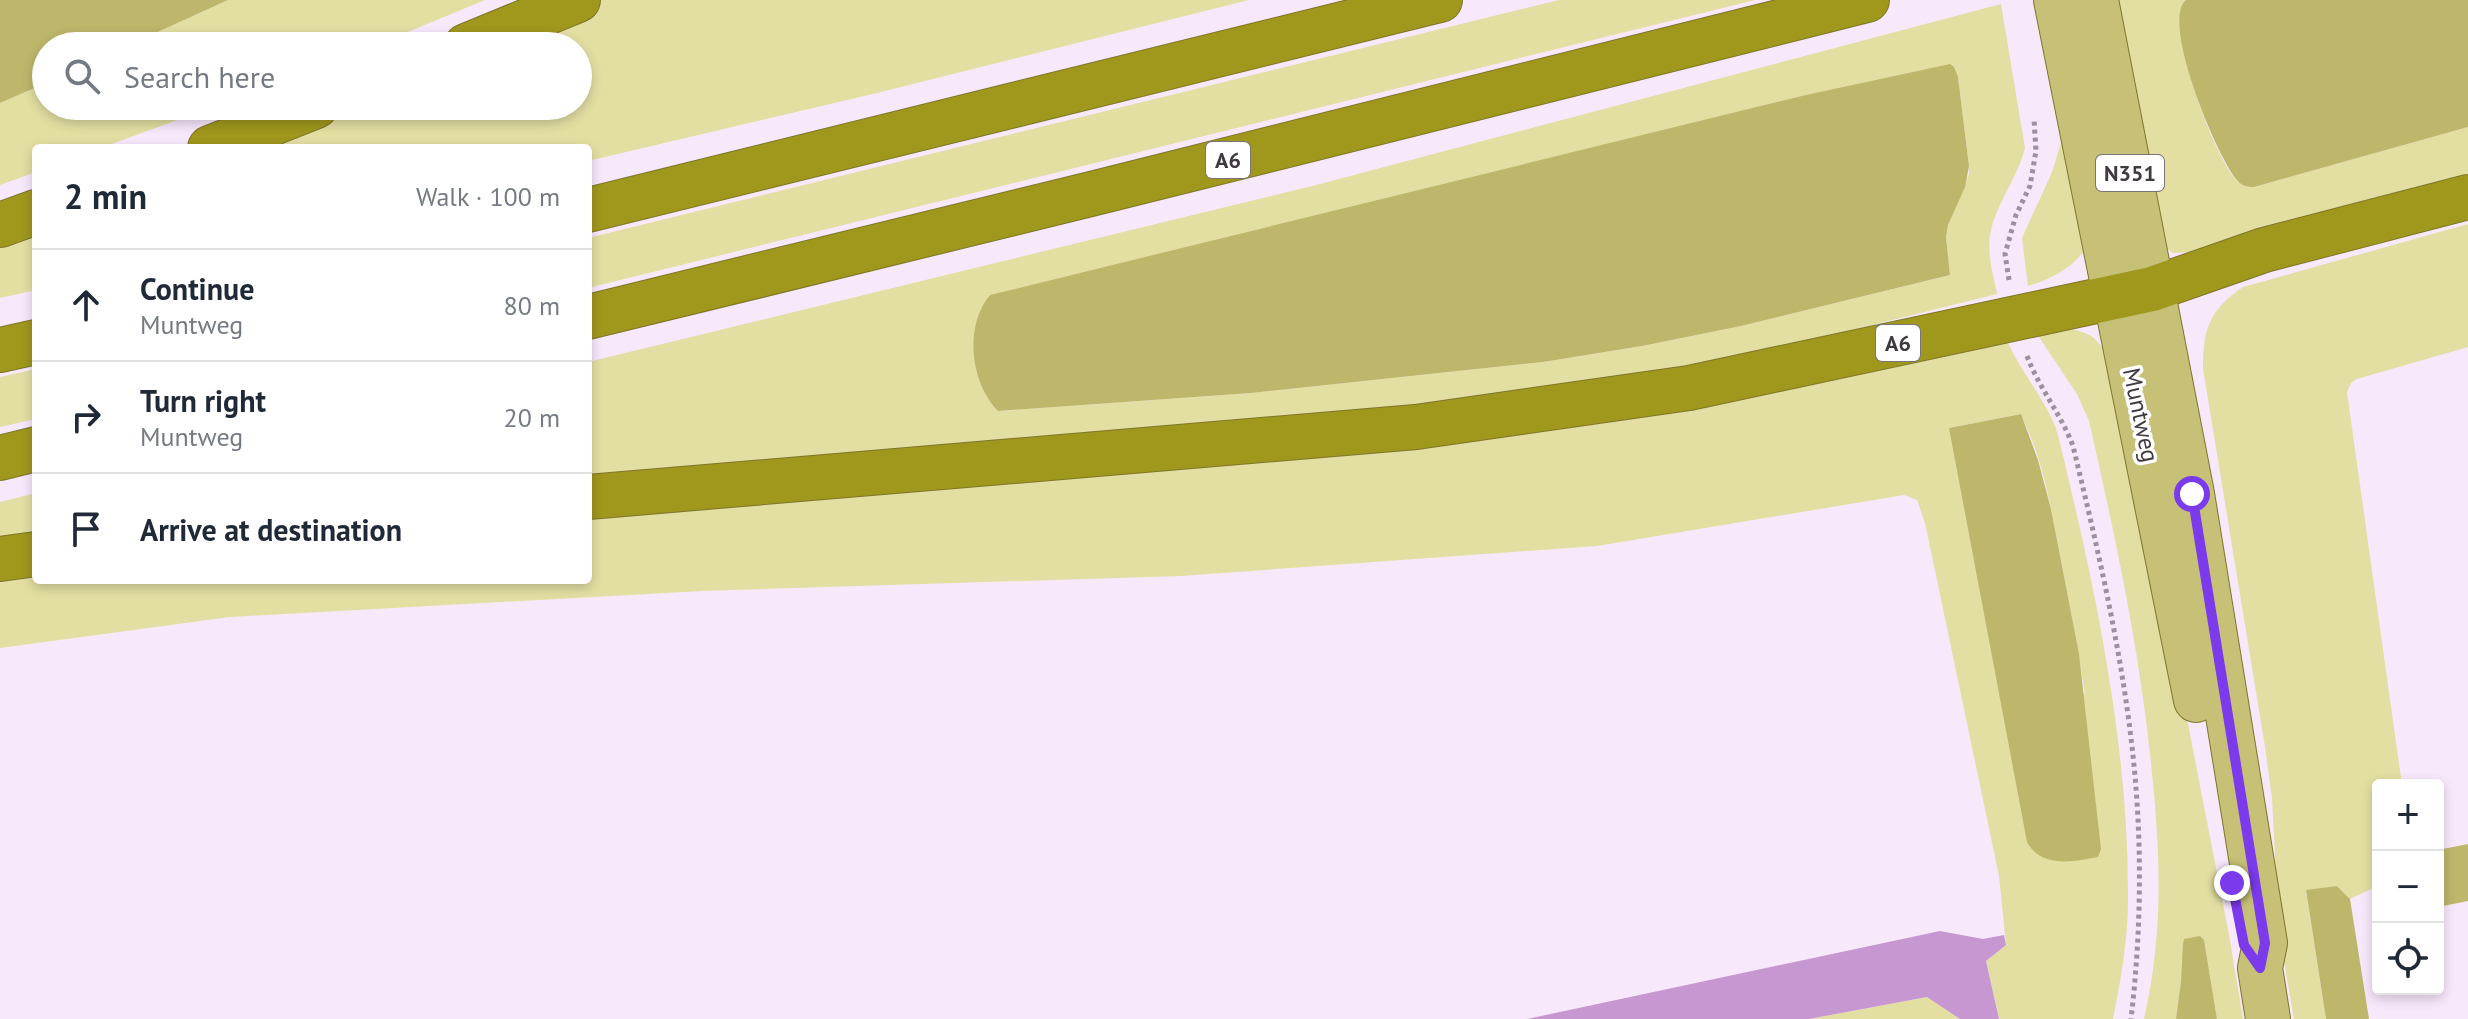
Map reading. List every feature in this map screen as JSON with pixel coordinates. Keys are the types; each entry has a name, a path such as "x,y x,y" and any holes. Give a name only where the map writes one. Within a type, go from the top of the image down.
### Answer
{"highway":[{"path":"500,32 578,0"},
{"path":"592,209 1440,0"},
{"name":"A6","path":"592,316 1867,0"},
{"path":"220,144 281,120"},
{"name":"A6","path":"592,497 1416,427 1689,388 2134,293 2264,250 2468,197"},
{"path":"0,225 32,213"},
{"path":"0,350 32,343"},
{"path":"0,458 32,450"},
{"path":"0,559 32,555"}],"main road":[{"name":"Muntweg","path":"2056,0 2089,62 2134,293 2244,945 2260,968 2268,1019"},
{"name":"Muntweg","path":"2089,62 2096,0"}],"path":[{"path":"2010,287 2005,254 2032,177 2036,142 2033,107"},
{"path":"2024,345 2032,370 2059,414 2073,446 2125,700 2136,789 2138,838 2137,961 2131,1019"}],"shaded area":[{"path":"0,0 228,0 158,32 32,32 32,89 0,103"},
{"path":"228,0 485,0 408,32 158,32"},
{"path":"589,0 1249,0 592,160 592,144 234,144 296,120 592,120 592,32 513,32"},
{"path":"1559,0 1755,0 592,287 592,237"},
{"path":"2112,0 2186,0 2181,12 2181,33 2186,60 2205,120 2228,168 2240,182 2254,187 2468,127 2468,175 2360,205 2221,251 2173,253 2159,243"},
{"path":"2186,0 2468,0 2468,127 2254,187 2243,185 2228,167 2217,145 2185,60 2180,13"},
{"path":"2001,4 2025,148 1991,231 1990,254 1997,294 1748,356 1547,392 1253,423 592,480 592,361 1316,185","holes":["1958,77 1969,174 1948,225 1946,237 1950,275 1741,326 1642,346 1543,362 1251,393 999,411 984,387 975,363"]},
{"path":"1950,64 1958,77 1969,166 1965,187 1948,225 1946,237 1950,275 1741,326 1642,346 1543,362 1251,393 998,411 981,385 976,370 976,322 990,295 1806,95"},
{"path":"32,89 32,120 177,120 112,144 32,144 32,173 0,185 0,103"},
{"path":"2068,120 2091,241 2064,270 2028,286 2022,238 2052,172"},
{"path":"32,223 32,291 0,298 0,235"},
{"path":"2468,224 2468,347 2357,379 2347,392 2401,779 2372,779 2372,889 2350,899 2337,886 2306,891 2326,1019 2294,1019 2279,932 2272,799 2265,747 2203,369 2204,343 2210,322 2222,304 2243,287"},
{"path":"2034,326 2073,330 2095,339 2109,359 2124,394 2243,1019 2217,1019 2204,941 2200,937 2181,981 2176,1019 2144,1019 2155,952 2159,887 2153,789 2139,670 2089,421 2077,394"},
{"path":"2004,333 2057,431 2107,663 2123,781 2128,899 2124,959 2113,1019 1999,1019 1986,961 2006,945 1999,876 1925,523 1917,500 1904,495 1597,546 1181,576 702,591 230,617 0,648 0,578 32,574 32,584 592,584 592,519 962,484 1257,462 1552,430 1654,414","holes":["2020,414 2040,465 2049,501 2085,695 1949,428"]},
{"path":"32,370 32,420 0,427 0,377"},
{"path":"2021,414 2051,509 2079,654 2101,849 2098,857 2058,861 2040,856 2027,842 1949,428"},
{"path":"32,494 32,535 0,539 0,502"},
{"path":"2468,844 2468,901 2444,906 2444,849"},
{"path":"2337,886 2350,899 2369,1019 2326,1019 2306,890"},
{"path":"1940,931 1983,939 2004,935 2006,945 1986,961 1999,1019 1960,1019 1927,997 1809,1019 1527,1019"},
{"path":"2200,936 2204,940 2217,1019 2176,1019 2184,939"},
{"path":"1927,997 1960,1019 1809,1019"}],"route":[{"path":"2192,494 2265,943 2260,968 2244,945 2232,883"}]}
